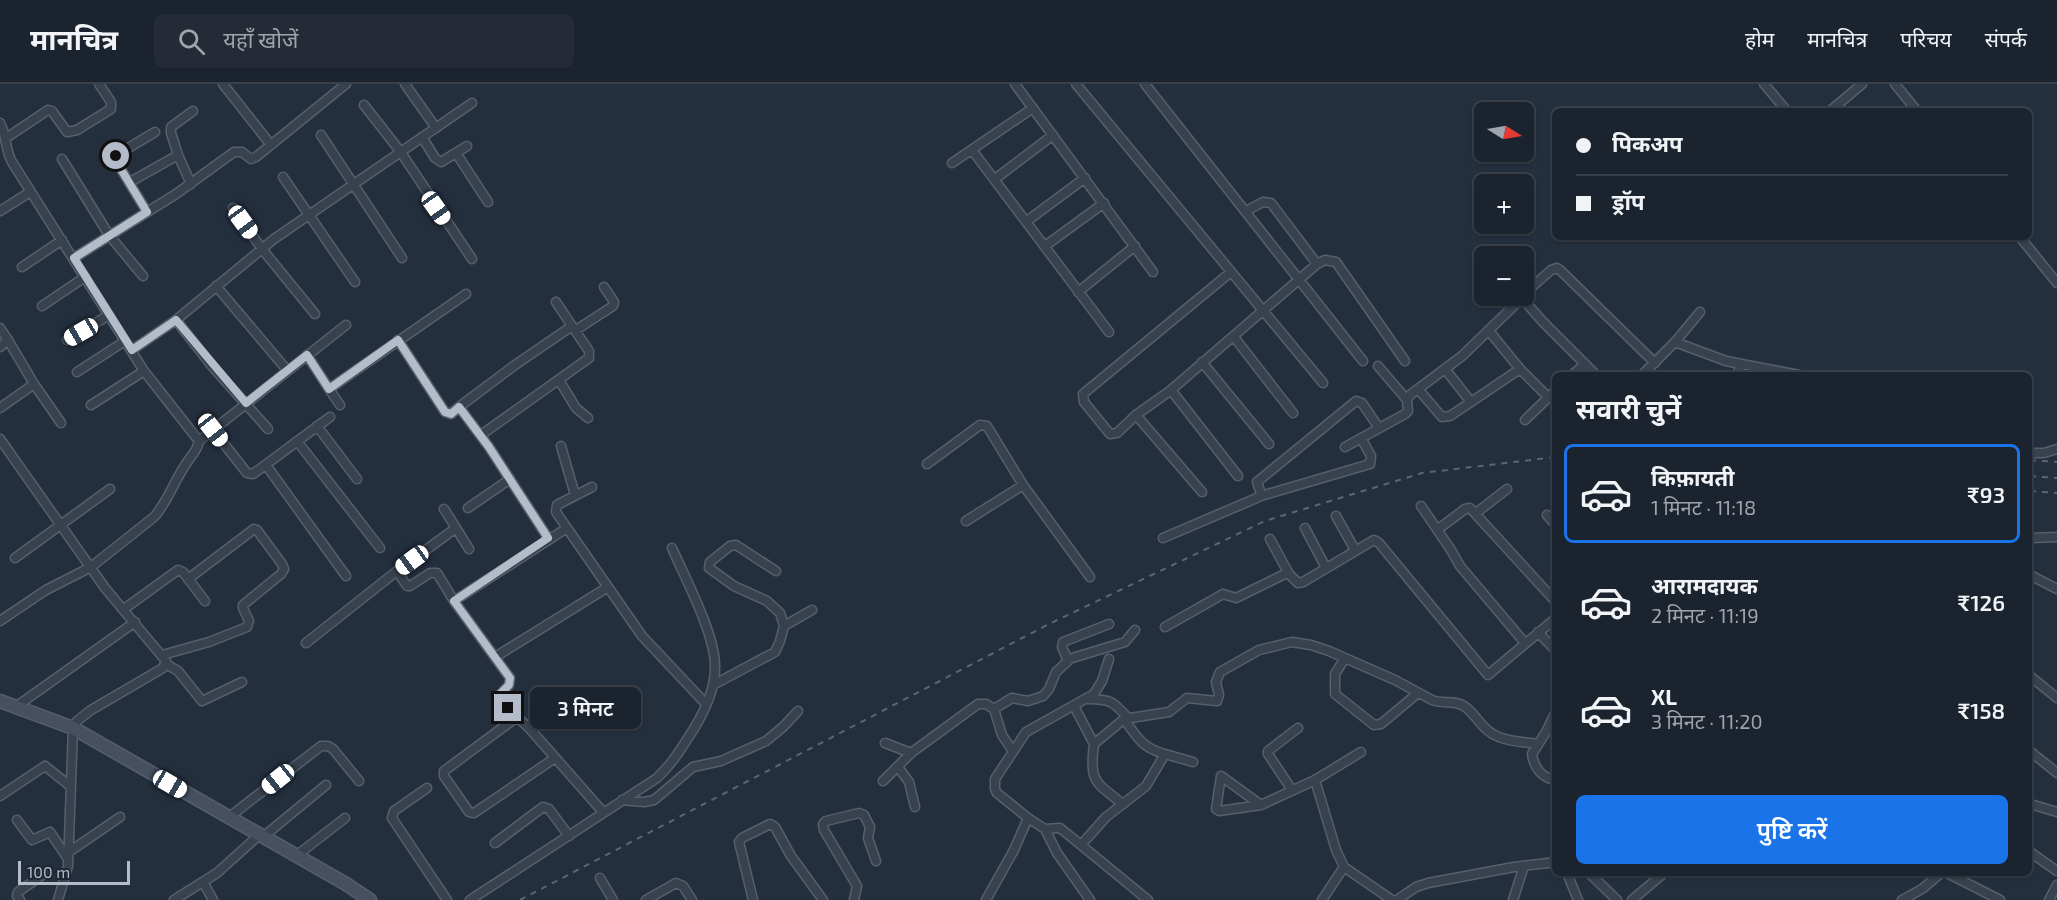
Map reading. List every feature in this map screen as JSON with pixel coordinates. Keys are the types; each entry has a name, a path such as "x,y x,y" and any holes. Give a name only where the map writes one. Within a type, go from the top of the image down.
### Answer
{"main road":[{"path":"0,701 73,728 346,884 370,900"}],"street":[{"path":"6,138 48,110 52,111 67,132 77,130 111,109 111,102 99,84"},
{"path":"224,84 271,145"},
{"path":"74,258 191,184 234,152 242,152 252,159 346,84"},
{"path":"1015,84 1153,272"},
{"path":"1076,84 1323,382"},
{"path":"1146,84 1363,361"},
{"path":"1764,84 1784,108"},
{"path":"1834,108 1862,84"},
{"path":"1895,84 1915,108"},
{"path":"408,85 436,128"},
{"path":"132,350 176,320 262,249 309,214 472,103"},
{"path":"364,105 400,151 472,259"},
{"path":"952,164 1033,108"},
{"path":"191,184 178,155 171,127 192,111"},
{"path":"0,123 6,138 9,159 144,371 199,441"},
{"path":"147,212 116,161 116,154 154,132"},
{"path":"321,135 402,258"},
{"path":"995,179 1053,135"},
{"path":"422,137 438,161 445,161 467,146"},
{"path":"972,150 1109,332"},
{"path":"456,153 488,202"},
{"path":"130,182 178,155"},
{"path":"62,159 109,235 143,276"},
{"path":"283,177 355,282"},
{"path":"1027,221 1085,178"},
{"path":"0,211 30,192"},
{"path":"1245,211 1263,202 1272,203 1317,264"},
{"path":"1045,246 1104,203"},
{"path":"233,208 262,249 315,314"},
{"path":"22,267 62,240"},
{"path":"2022,240 2057,282"},
{"path":"1078,292 1135,246"},
{"path":"1231,272 1083,394 1084,402 1110,434 1117,433 1136,415 1171,390 1299,278 1325,260 1331,260 1339,265 1406,361"},
{"path":"1534,285 1551,270 1557,268 1655,363"},
{"path":"42,306 85,277"},
{"path":"216,286 287,370"},
{"path":"398,340 445,412 451,414 514,365 613,306 614,302 604,287"},
{"path":"329,389 466,294"},
{"path":"481,435 590,356 589,351 556,302"},
{"path":"1407,400 1489,331 1513,306"},
{"path":"1530,306 1593,372"},
{"path":"1645,372 1700,312"},
{"path":"67,340 109,315"},
{"path":"176,320 268,429"},
{"path":"0,621 46,590 92,567 127,540 157,513 199,441 346,325"},
{"path":"0,327 34,384 61,423"},
{"path":"1489,331 1520,369 1548,397"},
{"path":"1234,337 1293,412"},
{"path":"0,347 8,340"},
{"path":"77,372 125,341"},
{"path":"1675,342 1726,361 1788,372"},
{"path":"307,355 340,405"},
{"path":"1202,362 1269,444"},
{"path":"1576,372 1585,364"},
{"path":"1738,372 1741,364"},
{"path":"1345,447 1408,411 1407,400 1378,366"},
{"path":"1445,369 1472,402"},
{"path":"1418,389 1442,417 1450,416 1520,369"},
{"path":"92,405 144,371"},
{"path":"559,380 576,408 588,418"},
{"path":"0,408 34,384"},
{"path":"1171,390 1238,476"},
{"path":"1525,420 1552,394"},
{"path":"1261,496 1257,482 1356,401 1362,403 1379,428"},
{"path":"459,407 481,435 548,538"},
{"path":"1136,415 1202,492"},
{"path":"213,430 248,473 253,474 330,417"},
{"path":"927,464 982,424 987,426 1023,485 1090,577"},
{"path":"317,426 357,479"},
{"path":"1162,538 1261,496 1370,464 1371,456 1361,438"},
{"path":"0,439 105,588 162,655 166,664 178,670 202,701 242,682"},
{"path":"297,441 380,548"},
{"path":"561,446 575,495"},
{"path":"2032,453 2044,453 2057,449"},
{"path":"266,465 346,576"},
{"path":"468,508 510,479"},
{"path":"966,520 1023,485"},
{"path":"592,487 557,505 555,509 557,514 648,644 706,704"},
{"path":"15,558 110,489"},
{"path":"1476,513 1507,489"},
{"path":"1421,506 1460,566 1525,643"},
{"path":"1437,530 1466,508 1470,508 1552,598"},
{"path":"444,509 469,549"},
{"path":"1547,515 1552,521"},
{"path":"1336,516 1355,550"},
{"path":"306,643 456,528"},
{"path":"454,601 548,538 567,528"},
{"path":"1305,528 1326,568"},
{"path":"162,655 209,642 247,626 249,621 243,605 282,574 284,569 276,555 254,529 188,579"},
{"path":"2032,538 2057,537"},
{"path":"1270,539 1289,574 1300,584 1374,540 1379,543 1488,675 1552,621"},
{"path":"713,685 775,652 784,626 780,613 772,604 734,586 711,570 710,562 733,545 739,546 776,571"},
{"path":"470,900 664,771 692,733 713,685 715,666 712,645 672,548"},
{"path":"124,609 180,570 205,601"},
{"path":"397,571 407,586 430,573 437,573 510,681 498,698 526,724 603,812"},
{"path":"1165,627 1223,594 1236,598 1289,574"},
{"path":"2032,576 2057,589"},
{"path":"495,657 608,587"},
{"path":"784,626 812,610"},
{"path":"17,706 135,622"},
{"path":"1069,659 1062,647 1063,642 1109,624"},
{"path":"994,709 1012,699 1031,701 1043,696 1049,689 1056,672 1069,659 1125,642 1135,630"},
{"path":"1538,632 1552,647"},
{"path":"1094,744 1126,718 1169,712 1184,699 1217,701 1219,695 1216,682 1220,672 1250,653 1270,646 1301,643 1383,674 1439,702 1459,703 1465,706 1485,729 1498,737 1538,744"},
{"path":"1345,658 1335,674 1335,694 1374,725 1381,724 1418,693"},
{"path":"1109,659 1098,688 1087,699 1026,732 995,779 994,789 1028,818 1045,828 1060,828 1148,900"},
{"path":"59,900 66,878 69,856 73,728 77,721 91,710 163,668 166,664"},
{"path":"2032,678 2057,698"},
{"path":"1087,699 1103,699 1112,702 1126,718 1144,746 1193,762"},
{"path":"883,781 911,753 978,704 986,704 994,709 1002,735 1012,750"},
{"path":"1074,706 1094,744 1092,763 1094,777 1101,786 1123,804"},
{"path":"621,800 644,802 654,800 693,766 721,761 766,741 798,711"},
{"path":"517,717 444,771 444,776 469,812 474,813 555,758"},
{"path":"1552,718 1532,754 1533,762 1542,775 1552,779"},
{"path":"1292,790 1268,751 1298,728"},
{"path":"885,743 911,753"},
{"path":"228,818 321,746 333,749 359,781"},
{"path":"1261,805 1221,776 1217,810 1261,805 1315,780 1361,752"},
{"path":"1081,845 1106,817 1146,786 1165,754"},
{"path":"2032,754 2057,773"},
{"path":"0,796 45,766 70,786"},
{"path":"898,767 909,782 915,807"},
{"path":"1315,780 1336,850 1344,867 1392,900"},
{"path":"174,900 217,873 326,785"},
{"path":"427,788 394,811 392,818 447,900"},
{"path":"2032,805 2057,812"},
{"path":"495,843 545,806 569,836"},
{"path":"854,900 857,886 824,830 823,824 826,821 858,813 864,815 870,827 867,838 876,861"},
{"path":"69,856 120,818"},
{"path":"296,856 345,818"},
{"path":"986,900 1014,850 1028,818"},
{"path":"17,820 32,840 50,832 69,856"},
{"path":"753,900 739,842 742,838 770,824 775,827 791,856 823,900"},
{"path":"1045,828 1057,853 1090,900"},
{"path":"2032,853 2057,871"},
{"path":"1397,900 1416,887 1428,883 1552,862"},
{"path":"1513,900 1524,866"},
{"path":"1322,900 1344,867"},
{"path":"20,900 16,896 18,892 44,874"},
{"path":"1568,876 1578,900"},
{"path":"1592,876 1617,900"},
{"path":"1632,900 1660,876"},
{"path":"1902,900 1917,893 1937,876"},
{"path":"1953,876 2000,900"},
{"path":"600,878 613,900"},
{"path":"202,882 213,900"},
{"path":"645,900 676,883 684,886 692,900"},
{"path":"2049,900 2057,885"}],"railway":[{"path":"520,900 1049,624 1265,521 1422,473 1552,457"},
{"path":"2032,460 2057,462"},
{"path":"2032,476 2057,478"},
{"path":"2032,491 2057,493"}],"route":[{"path":"116,156 116,161 147,212 74,258 132,350 176,320 212,366 246,403 307,355 329,389 398,340 445,412 451,414 459,407 481,435 548,538 454,601 510,678 509,685 498,696 508,708"}]}
